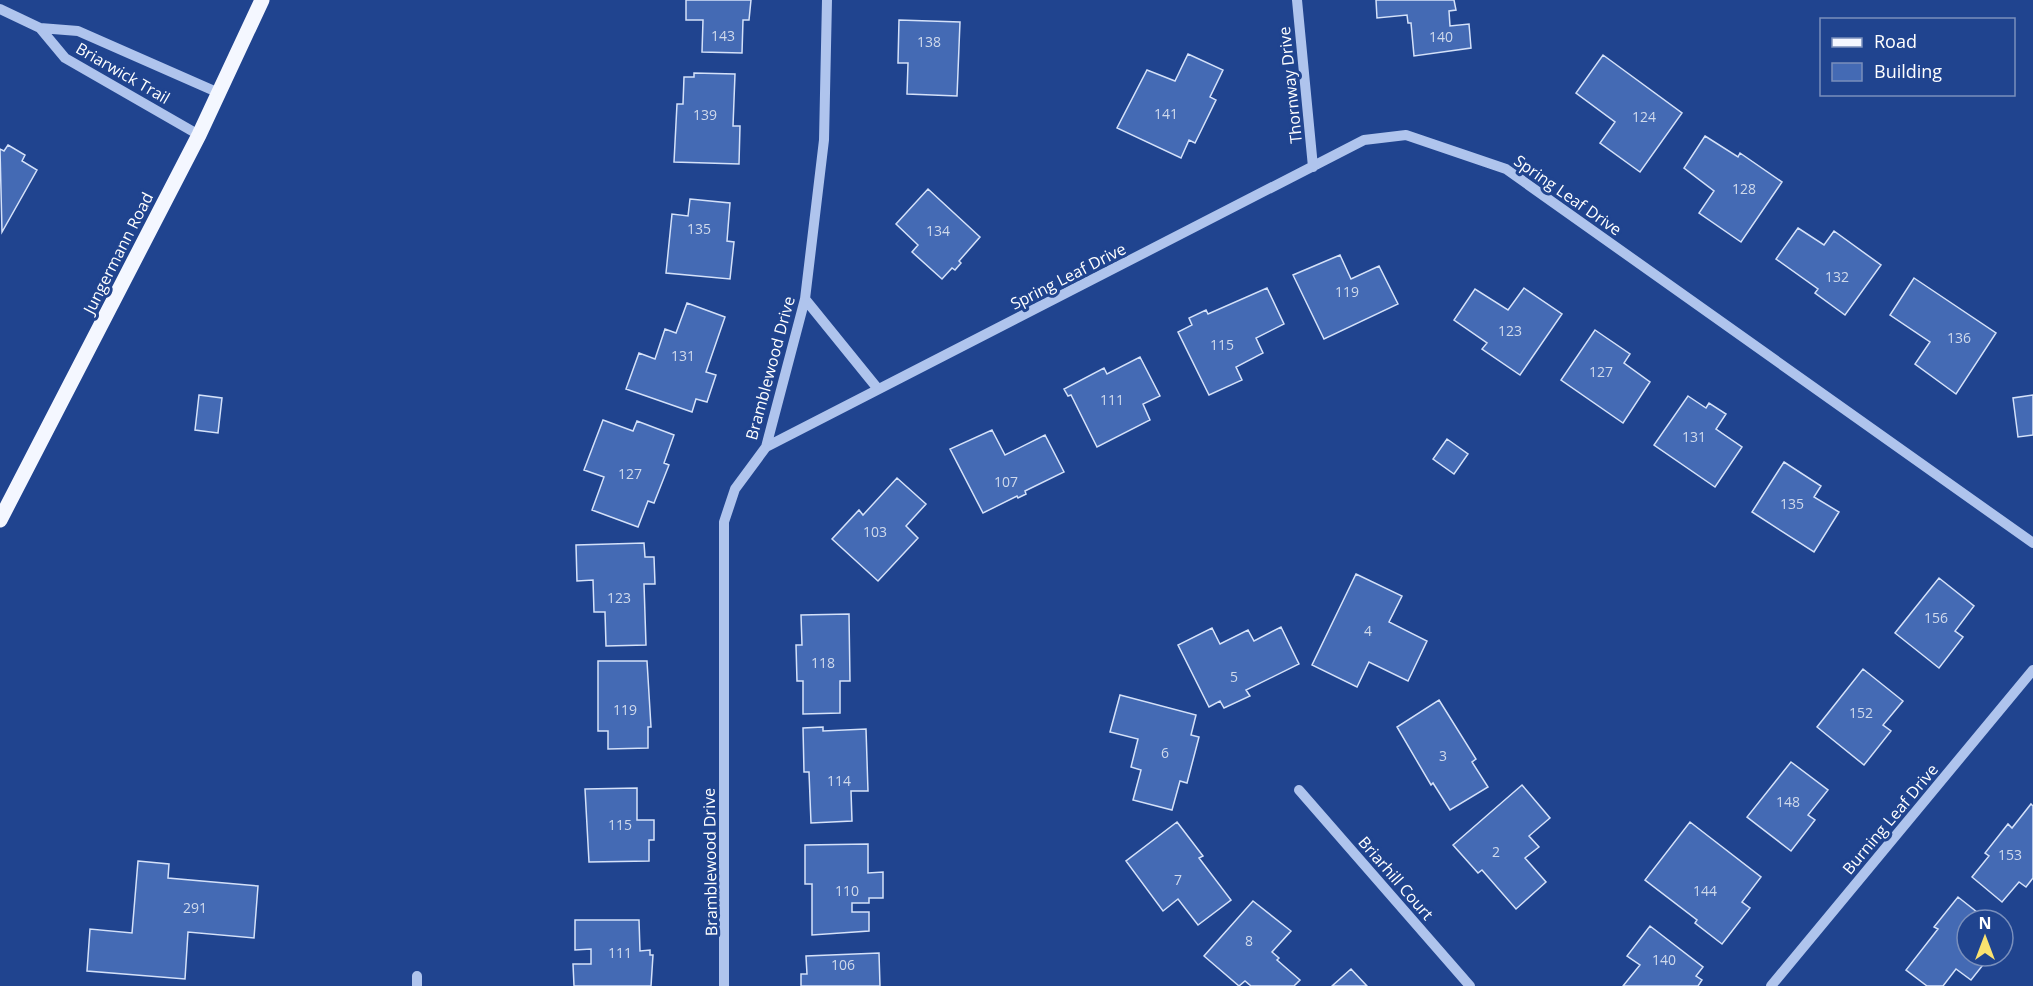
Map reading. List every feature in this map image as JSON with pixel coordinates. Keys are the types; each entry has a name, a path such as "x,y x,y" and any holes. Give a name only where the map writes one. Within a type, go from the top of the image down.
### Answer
{"main road":[{"name":"Jungermann Road","path":"0,520 199,135 262,0"}],"street":[{"name":"Bramblewood Drive","path":"724,986 724,522 735,489 766,447 805,299 824,140 826,0"},
{"name":"Thornway Drive","path":"1297,0 1314,167"},
{"name":"Briarwick Trail","path":"0,9 40,28 78,31 219,93"},
{"name":"Briarwick Trail","path":"40,28 65,58 199,135"},
{"name":"Spring Leaf Drive","path":"766,447 1364,140 1406,135 1506,169 2033,543"},
{"path":"805,299 878,389"},
{"name":"Burning Leaf Drive","path":"1771,986 2033,670"},
{"name":"Briarhill Court","path":"1299,790 1470,986"}],"building":[{"path":"686,0 751,0 749,20 743,20 742,53 702,52 703,20 686,20"},
{"path":"1376,0 1454,0 1456,10 1449,11 1450,26 1469,24 1471,48 1414,56 1411,23 1408,23 1407,15 1377,18"},
{"path":"899,20 960,22 957,96 907,94 908,63 898,63"},
{"path":"1188,54 1223,70 1210,97 1216,100 1195,143 1189,140 1181,158 1117,128 1147,70 1175,81"},
{"path":"1603,55 1682,113 1640,172 1600,143 1615,122 1576,93"},
{"path":"694,73 735,74 733,126 740,126 739,164 674,162 677,104 683,104 684,77 694,77"},
{"path":"1705,136 1738,157 1740,153 1782,182 1741,242 1699,213 1714,191 1684,168"},
{"path":"8,145 25,155 22,161 37,170 2,232 0,149 4,151"},
{"path":"928,189 980,237 959,261 961,263 955,270 952,268 942,279 912,252 918,245 896,224"},
{"path":"690,199 730,203 727,241 734,242 730,279 666,273 672,214 688,216"},
{"path":"1798,228 1824,245 1834,231 1881,265 1845,315 1815,293 1818,289 1776,259"},
{"path":"1340,255 1351,279 1379,266 1398,304 1324,339 1293,275"},
{"path":"1914,278 1996,333 1956,394 1915,364 1930,342 1890,315"},
{"path":"1267,288 1284,324 1256,338 1263,353 1236,367 1242,380 1209,395 1178,332 1192,325 1189,318 1206,310 1208,314"},
{"path":"1524,288 1562,314 1520,375 1482,349 1487,343 1454,320 1475,289 1508,310"},
{"path":"687,303 725,317 706,372 716,375 707,402 696,399 692,412 626,389 639,353 655,359 665,329 676,333"},
{"path":"1595,330 1630,354 1624,363 1650,382 1623,423 1561,380"},
{"path":"1140,357 1160,396 1143,404 1150,420 1097,447 1071,395 1068,396 1064,389 1104,368 1107,374"},
{"path":"199,395 222,398 218,433 195,430"},
{"path":"2033,395 2033,435 2018,437 2013,398"},
{"path":"1688,396 1706,408 1709,403 1726,414 1716,429 1742,447 1715,487 1654,445"},
{"path":"603,420 633,431 637,421 674,435 664,463 669,465 654,503 648,501 638,527 592,510 604,477 584,470"},
{"path":"992,430 1005,455 1045,435 1064,472 1025,491 1026,494 1018,498 1017,496 983,513 950,449"},
{"path":"1447,439 1468,454 1454,474 1433,459"},
{"path":"1784,462 1821,486 1814,497 1839,512 1814,552 1752,512"},
{"path":"897,478 926,504 906,526 918,538 878,581 832,539 859,510 863,515"},
{"path":"644,543 645,557 654,557 655,584 644,584 646,645 606,646 605,612 594,612 593,580 577,581 576,545"},
{"path":"1356,574 1402,596 1389,622 1427,641 1408,681 1369,662 1357,687 1312,665"},
{"path":"1939,578 1974,606 1955,631 1963,637 1939,668 1895,633"},
{"path":"849,614 850,681 840,681 840,713 803,714 803,681 797,681 796,645 802,645 801,615"},
{"path":"1281,627 1299,664 1246,690 1250,696 1224,708 1220,701 1209,707 1178,645 1212,628 1220,644 1248,630 1254,641"},
{"path":"598,661 647,661 651,727 648,727 648,748 608,749 608,731 598,731"},
{"path":"1863,669 1903,701 1883,725 1891,731 1864,765 1817,727"},
{"path":"1120,695 1196,715 1191,735 1199,737 1187,783 1180,781 1172,810 1133,800 1141,770 1131,767 1138,739 1110,732"},
{"path":"1439,700 1476,759 1472,762 1488,787 1450,810 1433,783 1431,785 1397,727"},
{"path":"823,727 823,731 866,729 868,791 851,791 852,821 811,823 809,772 804,772 803,728"},
{"path":"1791,762 1828,790 1808,815 1815,820 1791,851 1747,817"},
{"path":"1522,785 1550,818 1529,836 1539,847 1525,858 1546,882 1516,909 1482,870 1478,873 1453,845"},
{"path":"637,788 637,820 654,820 654,840 649,840 649,861 589,862 585,789"},
{"path":"2031,804 2033,806 2033,878 2026,887 2019,882 2002,902 1972,877 1989,856 1985,853 2008,824 2012,828"},
{"path":"1177,822 1203,856 1199,858 1231,900 1198,925 1178,899 1163,911 1126,861"},
{"path":"1690,822 1761,877 1742,902 1750,908 1722,944 1695,923 1697,920 1645,880"},
{"path":"868,844 868,873 883,872 883,898 869,898 869,903 852,903 852,912 869,912 869,931 812,935 812,884 805,884 805,845"},
{"path":"138,861 169,864 168,878 258,886 254,938 188,932 185,979 87,971 90,929 132,933"},
{"path":"1958,897 1972,908 1955,908 1955,968 1980,968 1971,980 1956,969 1943,986 1927,986 1906,970 1938,929 1934,927"},
{"path":"1253,901 1291,931 1272,952 1279,958 1277,960 1300,980 1294,986 1251,986 1245,981 1239,986 1204,956"},
{"path":"575,920 639,920 640,951 650,950 650,955 653,955 651,986 574,986 573,964 591,964 591,949 575,950"},
{"path":"1650,926 1703,967 1696,976 1702,980 1698,986 1623,986 1640,965 1627,956"},
{"path":"879,953 880,986 801,986 801,974 807,974 806,956"},
{"path":"1351,969 1367,986 1332,986"}]}
